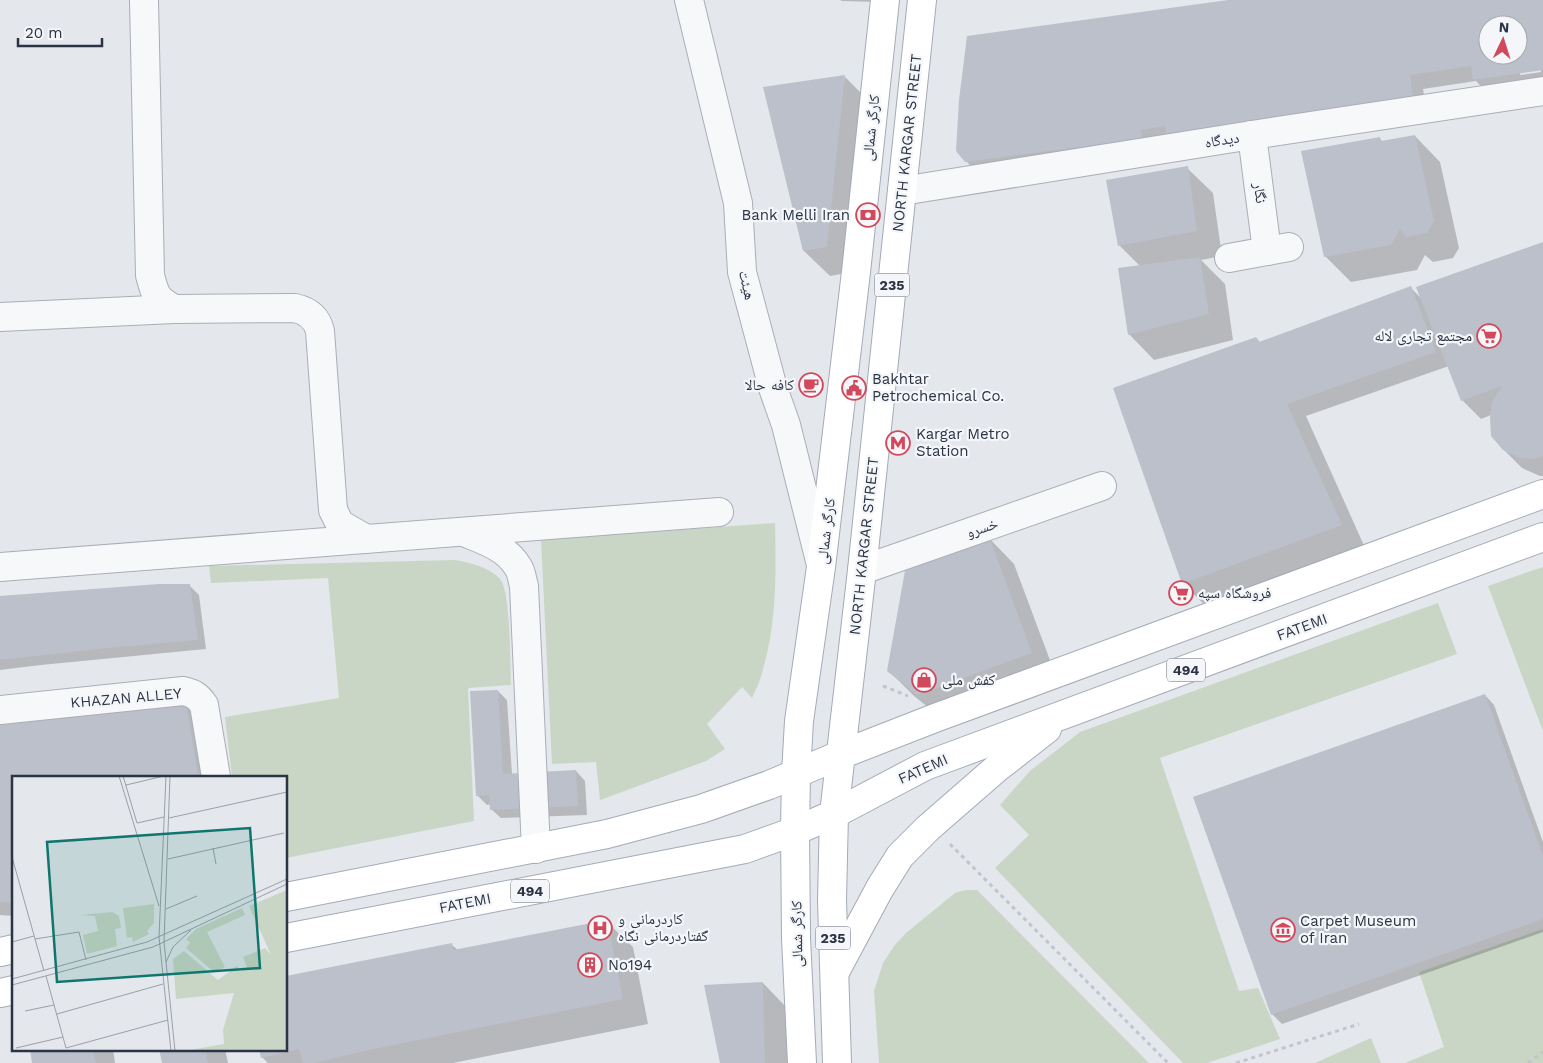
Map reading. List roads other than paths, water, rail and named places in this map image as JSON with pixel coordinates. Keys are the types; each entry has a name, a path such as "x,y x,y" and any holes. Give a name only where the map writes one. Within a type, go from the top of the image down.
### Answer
{"main road":[{"name":"کارگر شمالی","path":"802,1063 796,938 795,831 799,721 821,567 856,272 884,0"},
{"name":"NORTH KARGAR STREET","path":"837,1063 832,900 834,814 862,570 922,0"},
{"path":"856,272 893,276"},
{"path":"288,898 607,834 701,809 747,793 954,711 1543,494"},
{"name":"FATEMI","path":"288,938 745,849 795,831 834,814 925,766 1543,537"},
{"path":"834,973 880,888 900,856 928,828 997,768 1066,714"}],"street":[{"path":"144,0 150,276 154,292 162,302 174,309"},
{"name":"هیئت","path":"690,0 738,203 742,272 773,388 786,425 821,567"},
{"name":"دیدگاه","path":"902,191 1543,91"},
{"name":"نگار","path":"1230,258 1278,249 1252,135"},
{"path":"0,317 174,309 295,308 312,316 318,324 320,331 333,510 340,524 366,539"},
{"name":"خسرو","path":"862,570 1102,486"},
{"path":"0,567 718,512"},
{"path":"462,532 491,543 500,549 519,568 524,586 536,849"},
{"name":"KHAZAN ALLEY","path":"0,710 183,691 193,693 204,705 216,776"}],"place":[{"name":"Bank Melli Iran","path":"868,215"},
{"name":"مجتمع تجاری لاله","path":"1489,336"},
{"name":"کافه حالا","path":"811,385"},
{"name":"Bakhtar Petrochemical Co.","path":"854,388"},
{"name":"Kargar Metro Station","path":"898,443"},
{"name":"فروشگاه سپه","path":"1181,593"},
{"name":"کفش ملی","path":"924,680"},
{"name":"کاردرمانی و گفتاردرمانی نگاه","path":"600,928"},
{"name":"Carpet Museum of Iran","path":"1283,930"},
{"name":"No194","path":"590,965"}]}
